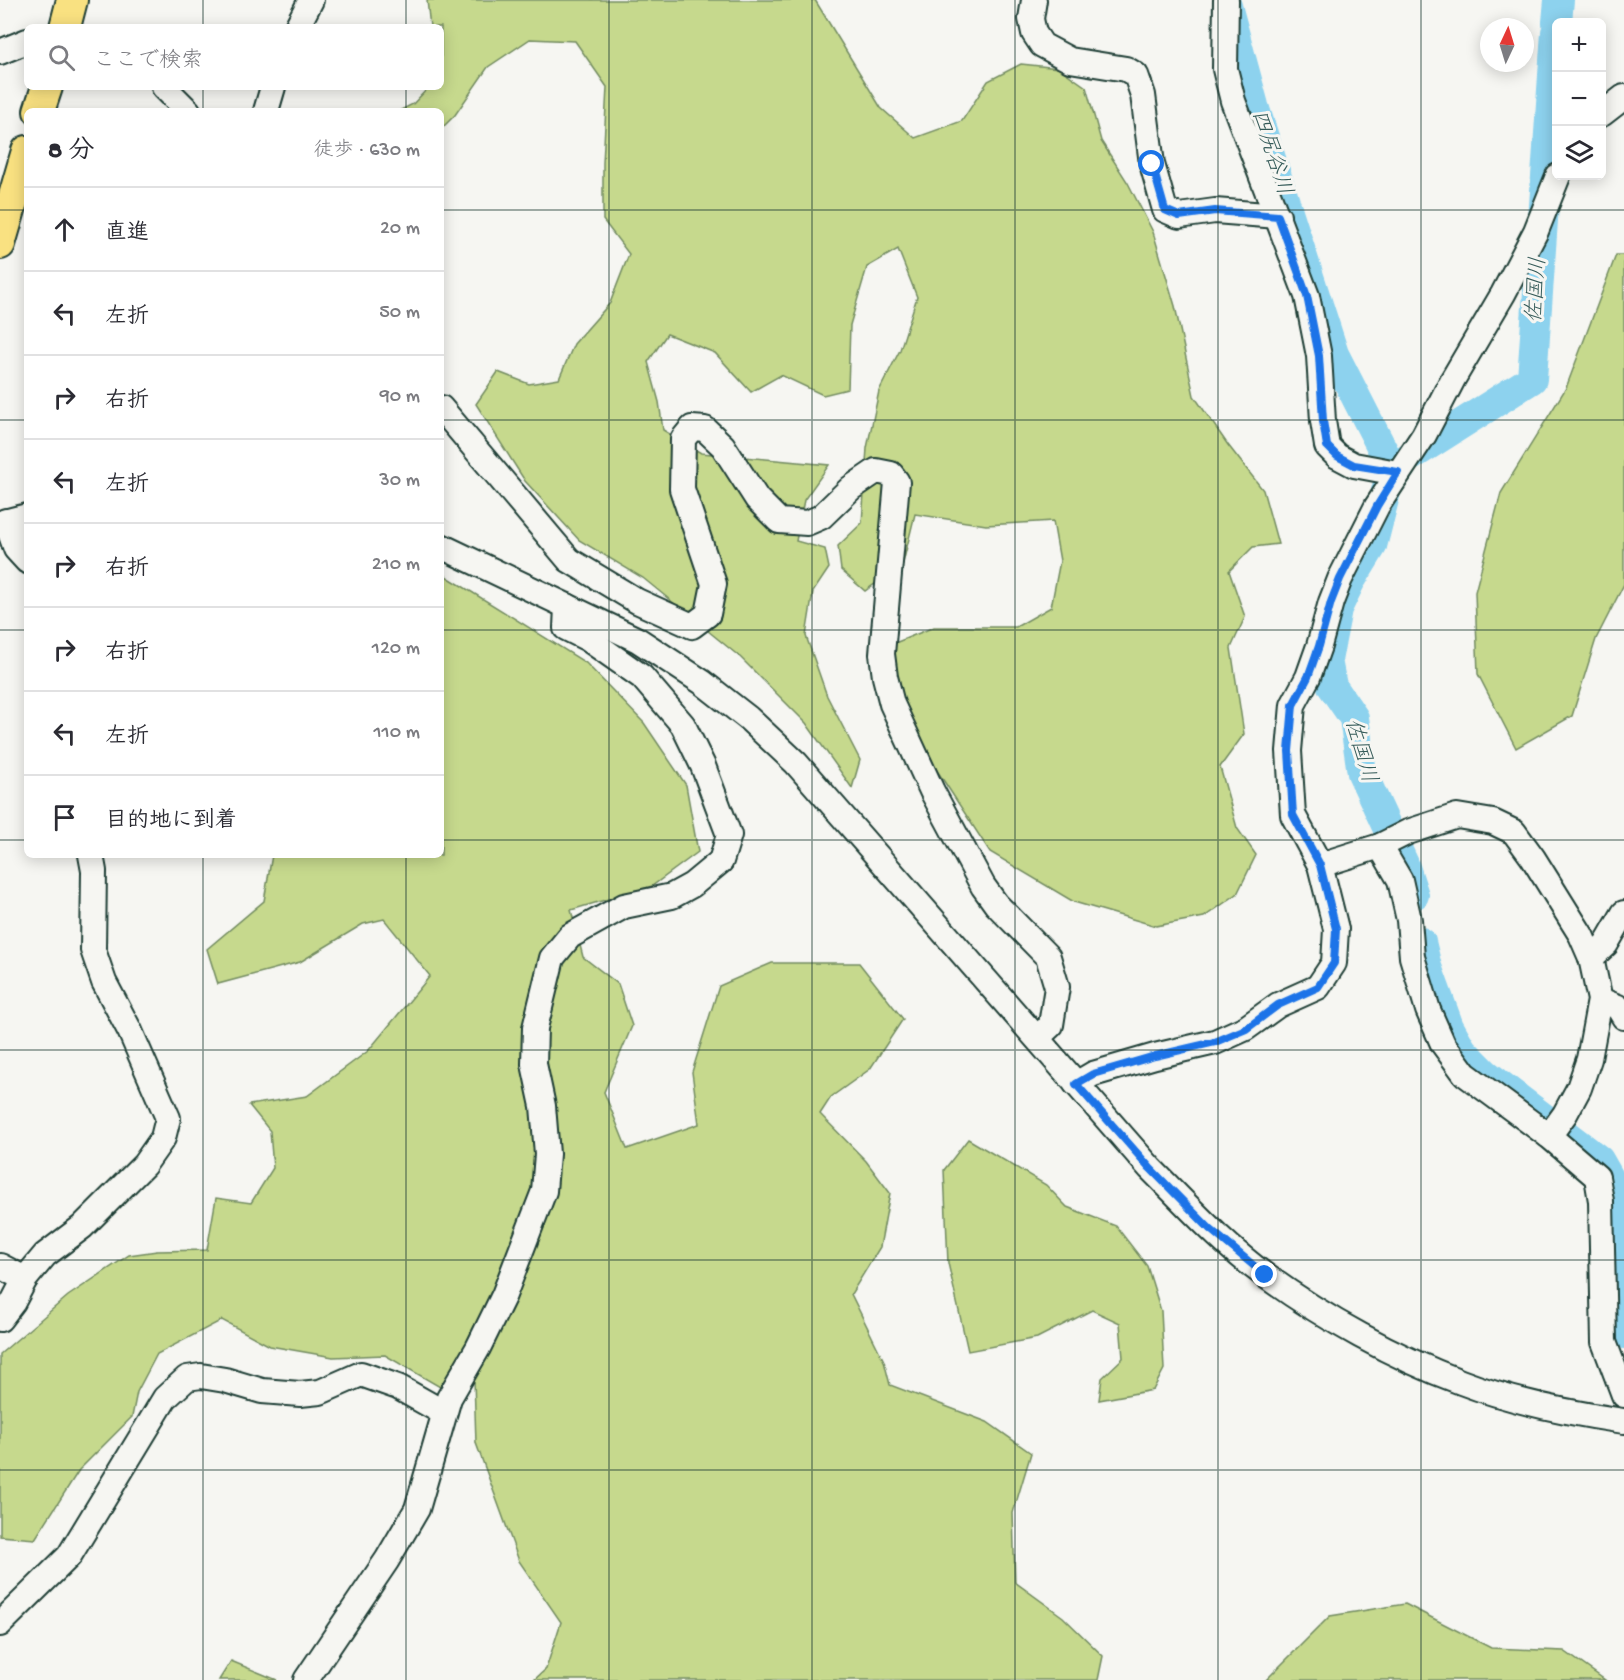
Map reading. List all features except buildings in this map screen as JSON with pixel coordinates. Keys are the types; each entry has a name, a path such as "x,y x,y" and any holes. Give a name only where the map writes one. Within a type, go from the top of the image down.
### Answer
{"main road":[{"path":"66,24 72,0"},
{"path":"40,108 46,90"},
{"path":"0,244 24,162"}],"street":[{"path":"299,24 311,0"},
{"path":"1034,0 1031,19 1034,33 1042,45 1070,60 1126,69 1136,75 1143,95 1152,164 1165,210 1179,216 1215,211 1278,216"},
{"path":"1226,0 1226,69 1233,101 1307,296 1319,356 1327,446 1337,456 1354,465 1398,472"},
{"path":"0,52 24,42"},
{"path":"167,90 185,108"},
{"path":"267,108 272,90"},
{"path":"1606,111 1624,97"},
{"path":"1076,1084 1093,1074 1215,1042 1246,1029 1278,1005 1318,987 1334,963 1336,929 1320,865 1293,815 1289,751 1293,705 1316,656 1340,579 1377,506 1424,435 1453,379 1503,294 1536,231 1555,180"},
{"path":"444,412 569,560 637,601 692,626 708,614 714,584 682,489 683,440 692,428 705,429 723,446 757,499 779,521 807,523 822,517 851,488 876,471 891,474 897,482 882,654 885,677 892,704 932,791 983,886 996,904 1048,957 1057,987 1051,1025 1036,1038"},
{"path":"11,520 16,549 24,558"},
{"path":"444,547 638,640 702,682 748,718 796,763 1150,1168 1210,1229 1265,1275 1321,1312 1396,1354 1461,1383 1548,1408 1624,1421"},
{"path":"306,1680 387,1560 417,1509 449,1398 478,1348 504,1294 544,1191 547,1154 543,1106 534,1064 535,1028 552,958 570,936 624,906 672,896 692,885 721,861 729,835 703,766 683,725 642,677 588,639 566,628 567,606"},
{"path":"1320,865 1380,846 1408,832 1457,816 1493,822 1514,832 1581,935 1591,958 1600,1000 1589,1059 1579,1088 1549,1137"},
{"path":"1380,846 1400,880 1409,920 1412,957 1428,1010 1443,1044 1466,1074 1597,1177 1601,1202 1604,1342 1624,1395"},
{"path":"0,1319 13,1302 25,1279 45,1255 82,1227 144,1165 163,1138 168,1118 130,1031 104,982 93,950 94,871 92,858"},
{"path":"1591,958 1606,944 1624,913"},
{"path":"1600,1000 1618,1007 1624,1017"},
{"path":"0,1266 25,1279"},
{"path":"0,1624 69,1556 165,1398 187,1378 201,1376 225,1380 262,1391 300,1394 320,1392 361,1374 398,1387 444,1413"}],"green space":[{"path":"427,0 815,0 881,108 915,138 962,121 988,81 1021,64 1059,68 1086,87 1101,141 1128,183 1153,232 1175,306 1194,396 1263,490 1278,544 1253,547 1229,571 1245,617 1231,648 1244,734 1220,767 1237,828 1256,855 1237,894 1204,917 1156,926 1074,902 990,852 938,772 907,713 890,645 934,627 1016,627 1051,607 1060,561 1053,521 986,525 915,514 903,563 865,591 841,570 838,546 862,523 867,448 879,391 900,350 917,297 898,249 867,267 850,325 848,389 823,395 781,375 751,392 715,353 667,334 648,362 659,402 663,430 701,453 829,465 804,500 796,541 825,549 829,568 813,592 806,636 827,696 860,760 852,788 806,723 740,657 643,578 579,540 525,481 476,404 498,372 529,384 559,379 574,344 610,303 629,254 603,220 607,87 575,41 530,39 488,67 455,115 444,126 444,108 405,108 413,104 426,90 444,90 444,24 430,24"},
{"path":"1616,255 1624,255 1624,584 1596,639 1572,716 1516,748 1478,674 1475,592 1501,493 1566,388"},
{"path":"444,575 586,663 644,723 686,785 698,852 652,886 571,910 583,957 618,984 632,1026 604,1092 627,1149 699,1124 692,1072 719,986 772,963 859,963 903,1019 870,1069 831,1097 820,1114 866,1161 890,1193 880,1247 851,1294 884,1361 890,1385 987,1422 1031,1453 1013,1513 1015,1582 1063,1617 1103,1656 1098,1680 534,1680 546,1669 561,1622 519,1561 476,1443 474,1379 440,1387 385,1355 333,1357 270,1346 222,1320 157,1354 137,1392 132,1417 79,1470 35,1539 0,1536 0,1354 68,1296 129,1255 157,1251 207,1250 216,1198 251,1203 273,1168 270,1131 249,1105 307,1096 368,1051 430,976 384,919 363,924 300,962 218,984 207,949 264,901 271,858 444,858"},
{"path":"968,1139 1046,1185 1067,1207 1116,1226 1147,1266 1161,1311 1164,1369 1153,1390 1099,1400 1102,1378 1123,1358 1120,1323 1092,1310 1037,1338 968,1351 948,1263 944,1170"},
{"path":"1405,1604 1491,1648 1564,1651 1605,1680 1266,1680 1330,1616"},
{"path":"231,1661 277,1680 219,1680"}],"waterway":[{"name":"佐国川","path":"1557,18 1559,0"},
{"name":"四尻谷川","path":"1227,6 1254,106 1334,354 1392,468"},
{"name":"佐国川","path":"1414,895 1404,864 1362,773 1354,718 1332,686 1327,660 1337,609 1372,546 1392,468 1532,379 1553,72"},
{"name":"佐国川","path":"1421,942 1427,967 1449,1027 1462,1050 1486,1074 1599,1160 1611,1181 1624,1334"}],"route":[{"path":"1152,164 1165,210 1179,216 1215,211 1278,216 1307,296 1319,356 1327,446 1337,456 1354,465 1398,472 1377,506 1340,579 1308,677 1293,705 1289,751 1293,815 1302,836 1320,865 1336,929 1334,963 1318,987 1278,1005 1246,1029 1215,1042 1093,1074 1076,1084 1150,1168 1210,1229 1265,1275"}]}
